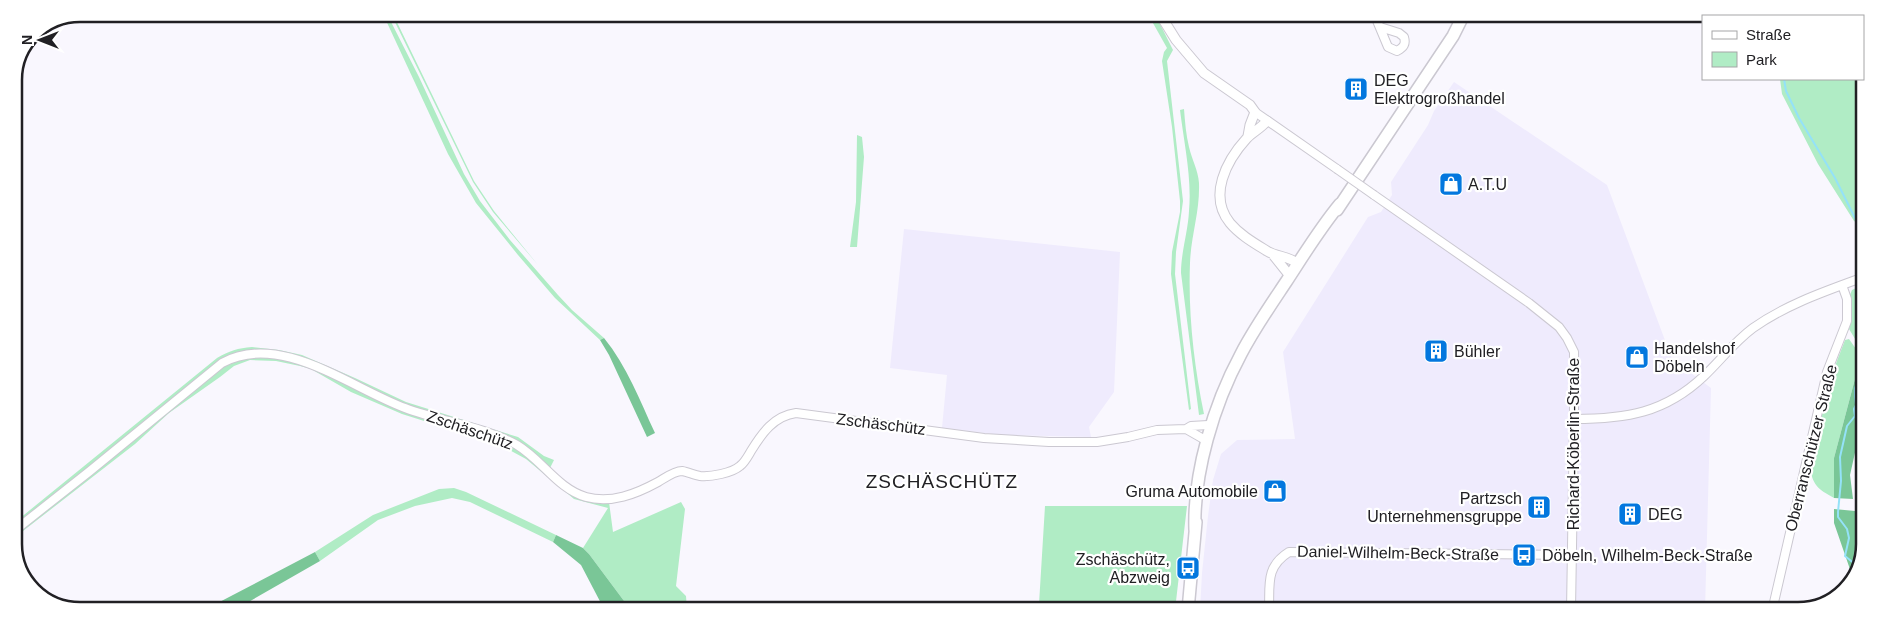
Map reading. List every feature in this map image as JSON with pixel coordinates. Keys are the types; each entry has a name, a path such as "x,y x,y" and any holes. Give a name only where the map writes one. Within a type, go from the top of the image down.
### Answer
{"main road":[{"path":"1189,602 1195,509 1201,470 1211,426 1237,361 1260,321 1298,264 1308,255 1453,36 1459,22"}],"street":[{"path":"1165,22 1176,40 1209,77 1250,105 1255,112 1248,136"},
{"path":"1378,22 1380,27"},
{"name":"Richard-Köberlin-Straße","path":"1255,112 1529,303 1559,327 1567,338 1574,352 1572,602"},
{"path":"1267,121 1248,136 1225,170 1219,194 1221,208 1231,224 1274,256 1290,276"},
{"path":"1274,256 1285,257 1298,264"},
{"path":"1574,419 1629,416 1665,404 1690,389 1729,349 1775,313 1856,280"},
{"name":"Oberranschützer Straße","path":"1774,602 1827,372 1847,321 1846,299 1842,285"},
{"name":"Zschäschütz","path":"23,523 90,471 222,362 241,354 278,356 301,360 404,408 501,438 523,450 568,488 583,496 604,500 620,498 631,494 681,471 702,476 729,472 745,462 760,437 772,424 782,416 796,413 1009,441 1097,442 1128,438 1157,430 1211,426"},
{"path":"1186,429 1208,441"},
{"name":"Daniel-Wilhelm-Beck-Straße","path":"1269,602 1270,571 1279,558 1289,552 1573,555"}],"shaded area":[{"path":"1454,82 1607,185 1672,359 1711,388 1705,602 1200,602 1213,480 1221,454 1237,440 1295,439 1283,352 1368,217 1381,212 1392,195 1391,182 1428,125 1434,111"},
{"path":"904,229 1120,252 1114,392 1089,427 1091,437 1001,435 942,428 947,375 890,368"}],"green space":[{"path":"387,22 391,22 464,174 480,201 510,240 558,295 604,338 600,340 555,298 518,255 476,203 448,154"},
{"path":"395,22 397,22 474,181 494,211 538,265 493,212 473,182"},
{"path":"1152,22 1159,22 1173,50 1167,61 1183,201 1175,274 1191,409 1189,410 1171,274 1172,252 1180,212 1180,201 1172,127 1162,61 1167,48"},
{"path":"1780,80 1856,80 1856,222 1818,164 1782,94"},
{"path":"1184,109 1190,152 1199,183 1191,253 1190,301 1192,339 1204,414 1199,415 1181,273 1190,199 1189,173 1180,110"},
{"path":"857,135 862,137 864,157 857,247 850,247 856,202"},
{"path":"1856,288 1856,340 1849,329 1852,319 1850,295 1852,290"},
{"path":"604,338 620,360 655,433 647,437 609,355 600,340"},
{"path":"1849,339 1856,349 1856,375 1834,458 1834,498 1824,492 1814,482 1810,466 1830,379 1845,340"},
{"path":"252,347 279,350 302,355 406,402 518,437 544,456 554,460 550,468 531,452 404,405 326,369 252,352 243,353 220,361 23,520 23,516 217,358 242,348"},
{"path":"241,357 277,358 301,363 463,428 500,440 528,457 566,490 609,502 613,532 681,502 685,509 676,586 686,596 686,602 625,602 583,548 608,508 574,499 526,459 500,445 402,414 351,392 311,369 276,361 250,360 234,366 169,413 135,444 23,531 23,528 133,441 223,365"},
{"path":"1856,375 1856,448 1850,475 1853,499 1834,498 1834,458"},
{"path":"454,488 556,535 553,542 470,502 452,498 415,506 378,520 320,561 315,552 373,515 439,489"},
{"path":"1045,506 1187,506 1176,602 1039,602"},
{"path":"1834,509 1855,511 1856,544 1851,571 1834,523"},
{"path":"556,535 583,548 625,602 600,602 581,565 553,542"},
{"path":"315,552 320,561 248,602 219,602"}],"waterway":[{"path":"1784,80 1786,91 1799,118 1835,178 1856,220"},
{"path":"1856,386 1856,405"},
{"path":"1853,563 1845,556 1849,538 1847,529 1838,517 1838,512 1841,481 1840,457 1847,426 1855,416 1854,409 1856,405"}],"place":[{"name":"DEG Elektrogroßhandel","path":"1356,89"},
{"name":"A.T.U","path":"1451,184"},
{"name":"Bühler","path":"1436,351"},
{"name":"Handelshof Döbeln","path":"1637,357"},
{"name":"Gruma Automobile","path":"1275,491"},
{"name":"Partzsch Unternehmensgruppe","path":"1539,507"},
{"name":"DEG","path":"1630,514"},
{"name":"Döbeln, Wilhelm-Beck-Straße","path":"1524,555"},
{"name":"Zschäschütz, Abzweig","path":"1188,568"}],"district":[{"name":"ZSCHÄSCHÜTZ","path":"942,481"}]}
